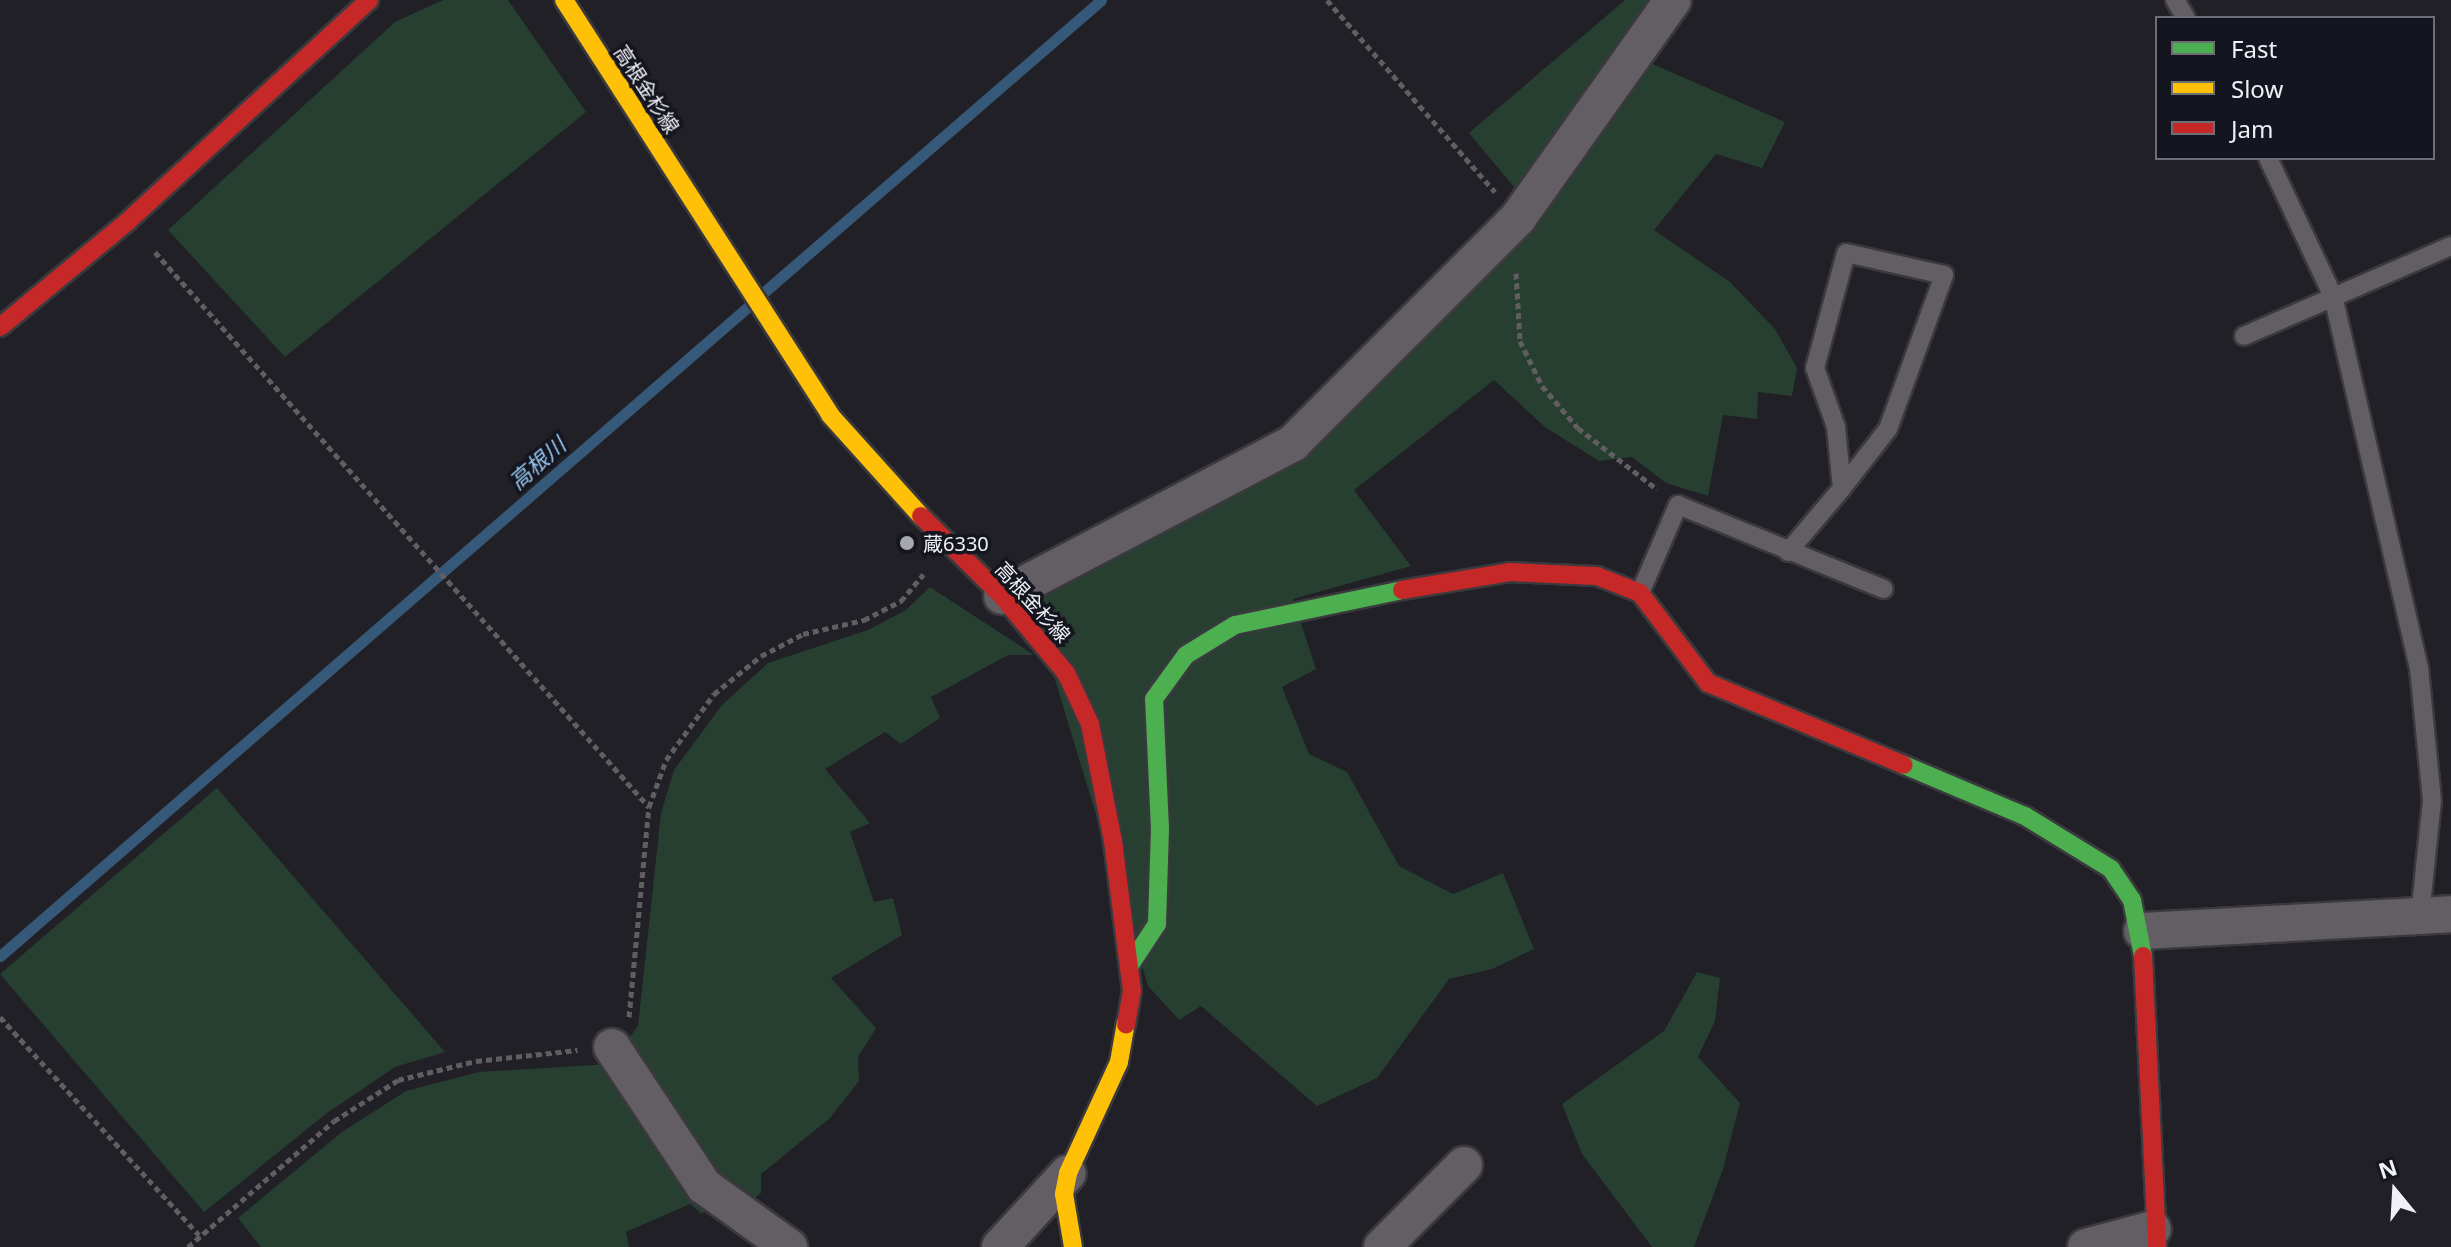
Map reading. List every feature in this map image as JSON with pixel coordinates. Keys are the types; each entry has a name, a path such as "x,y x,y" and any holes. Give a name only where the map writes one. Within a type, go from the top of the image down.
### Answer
{"street":[{"path":"0,327 128,221 369,0"},
{"name":"高根金杉線","path":"564,0 830,415 949,544 1002,596 1066,673 1090,724 1132,991 1119,1062 1068,1173 1064,1194 1073,1247"},
{"path":"1002,596 1293,443 1518,218 1673,0"},
{"path":"1130,965 1157,924 1160,829 1154,699 1186,655 1235,625 1448,580 1509,572 1597,576 1640,593 1708,683 2060,834 2111,869 2132,900 2142,931 2155,1238 2086,1247"},
{"path":"2142,931 2435,915"},
{"path":"612,1047 704,1186 789,1247"},
{"path":"1382,1247 1464,1165"},
{"path":"1000,1247 1068,1173"}],"lane":[{"path":"2269,160 2333,296 2419,668 2432,800 2435,915"},
{"path":"2244,336 2451,246"},
{"path":"1788,552 1842,488 1888,429 1944,275 1846,253 1815,368 1836,427 1842,488"},
{"path":"1640,593 1678,505 1884,589"}],"path":[{"path":"128,221 649,807"},
{"path":"188,1247 334,1121 398,1080 476,1061 612,1047 629,1017 649,807 666,760 714,694 761,656 803,634 864,620 901,601 949,544"},
{"path":"0,1017 199,1235"}],"green space":[{"path":"443,0 508,0 586,112 285,357 168,230 395,22"},
{"path":"1625,0 1654,0 1519,193 1469,133"},
{"path":"1648,62 1785,122 1762,168 1716,154 1654,230 1730,282 1775,329 1797,368 1792,396 1758,392 1757,419 1723,415 1708,496 1666,483 1632,457 1599,461 1545,427 1494,380 1354,490 1411,566 1293,599 1316,669 1282,687 1309,754 1347,772 1399,866 1453,894 1503,873 1534,949 1492,969 1449,979 1377,1078 1317,1106 1201,1006 1179,1020 1148,986 1029,594 1306,449"},
{"path":"930,587 1034,655 1008,655 931,697 940,718 901,744 885,732 825,769 870,823 850,832 874,902 893,898 902,935 831,978 876,1028 858,1057 859,1081 830,1118 761,1174 761,1193 749,1202 723,1189 702,1214 690,1204 626,1232 629,1247 261,1247 238,1218 342,1132 406,1091 479,1072 610,1064 638,1026 661,813 674,770 722,705 768,663 868,630 906,610"},
{"path":"217,788 445,1052 395,1067 327,1113 204,1212 0,974"},
{"path":"1697,972 1720,978 1715,1021 1698,1057 1740,1103 1723,1169 1694,1247 1652,1247 1582,1154 1562,1104 1664,1031"}],"waterway":[{"name":"高根川","path":"763,293 1101,0"},
{"name":"高根川","path":"0,956 750,305"}],"traffic: fast":[{"path":"1130,965 1157,924 1160,829 1154,699 1186,655 1235,625 1402,590"},
{"path":"1904,765 2025,816 2111,869 2132,900 2143,956"}],"traffic: slow":[{"path":"564,0 830,415 921,516"},
{"path":"1073,1247 1064,1194 1068,1173 1119,1062 1126,1024"}],"traffic: jam":[{"path":"0,327 128,221 369,0"},
{"path":"921,516 1002,596 1066,673 1090,724 1113,841 1132,991 1126,1024"},
{"path":"1402,590 1509,572 1597,576 1640,593 1708,683 1904,765"},
{"path":"2143,956 2157,1247"}],"place":[{"name":"蔵6330","path":"907,543"}]}
